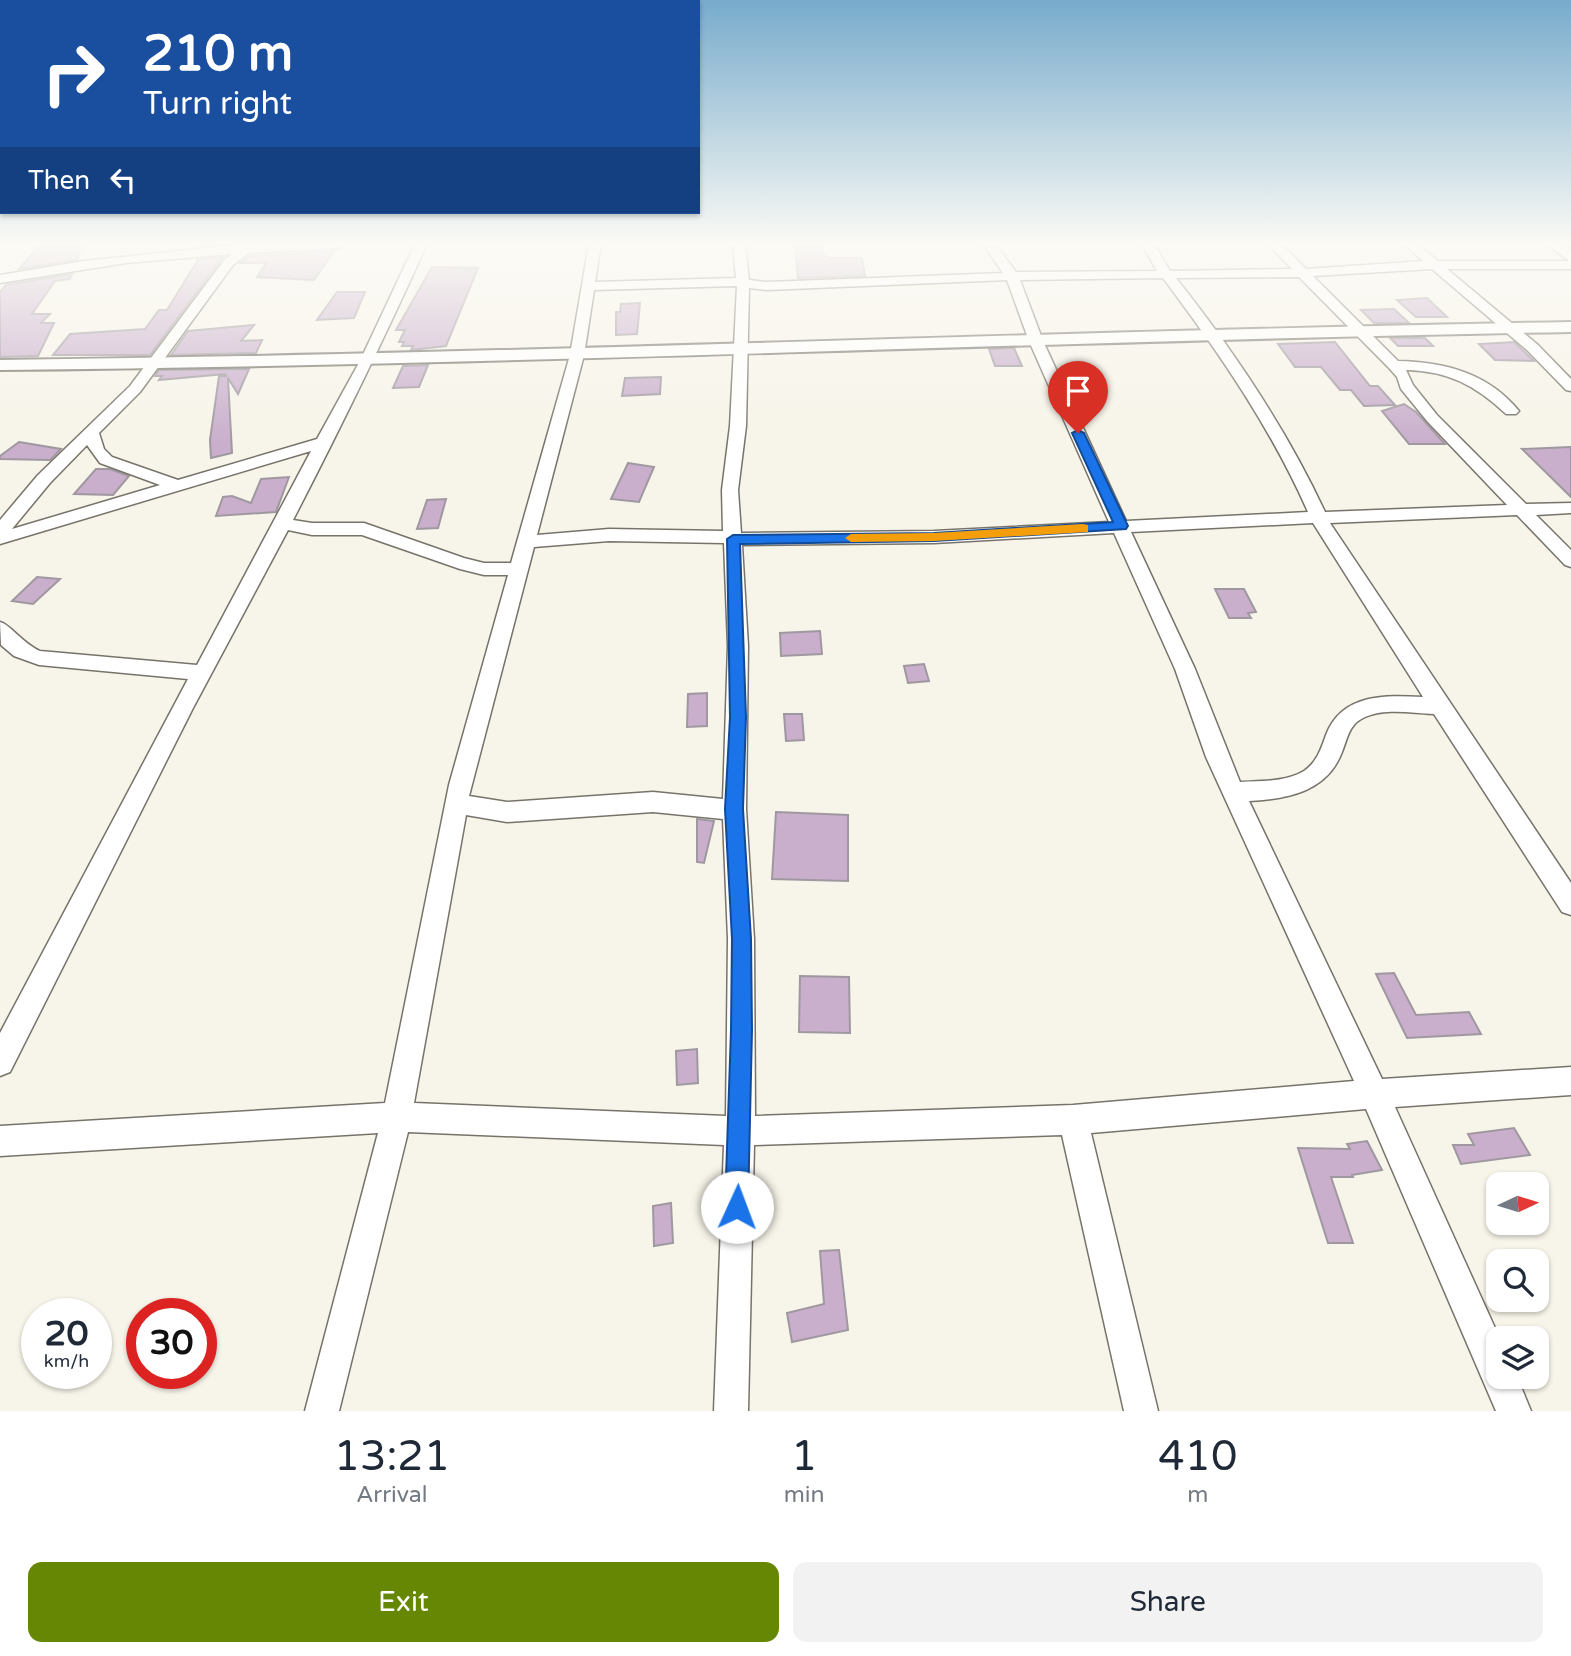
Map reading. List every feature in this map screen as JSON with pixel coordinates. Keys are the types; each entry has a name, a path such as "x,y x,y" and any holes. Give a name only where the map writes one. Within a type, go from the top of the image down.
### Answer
{"street":[{"path":"0,531 44,479 135,389 193,310"},
{"path":"0,1062 184,704 203,673 367,361 391,310"},
{"path":"322,1411 397,1117 457,804 578,355 585,310"},
{"path":"731,1411 741,939 734,809 738,717 730,490 738,426 743,310"},
{"path":"1024,310 1036,341 1185,669 1217,757 1374,1094 1486,1347"},
{"path":"1194,310 1214,336 1296,467 1308,489 1318,518 1571,904"},
{"path":"1340,310 1404,376 1406,386 1432,418 1571,561"},
{"path":"1488,310 1571,387"},
{"path":"0,365 367,361 1571,327"},
{"path":"1394,365 1436,368 1465,374 1485,386 1511,411"},
{"path":"91,432 97,451 107,460 177,485"},
{"path":"0,538 323,442"},
{"path":"528,541 609,535 733,538 934,537 1121,526 1571,508"},
{"path":"282,523 312,529 364,529 460,563 484,569 521,569"},
{"path":"0,629 7,641 19,651 39,658 203,673"},
{"path":"1234,792 1299,784 1318,774 1329,757 1334,736 1353,713 1383,705 1440,706"},
{"path":"457,804 507,812 653,802 734,809"},
{"path":"0,1141 397,1117 739,1131 1073,1120 1374,1094 1571,1081"},
{"path":"1073,1120 1141,1411"},
{"path":"1505,1389 1514,1411"}],"building":[{"path":"0,310 35,310 32,314 50,314 41,323 54,323 38,356 0,357"},
{"path":"159,310 184,310 150,355 53,355 70,334 145,329"},
{"path":"324,310 357,310 354,318 317,320"},
{"path":"408,310 461,310 446,346 411,350 413,346 402,346 404,342 399,342 405,330 396,330"},
{"path":"620,310 639,310 637,334 616,335 616,312"},
{"path":"1361,310 1395,310 1409,323 1374,323"},
{"path":"1408,310 1439,310 1447,317 1416,317"},
{"path":"254,325 241,341 262,340 256,353 171,355 188,331"},
{"path":"1390,338 1425,338 1433,346 1398,346"},
{"path":"1335,342 1370,386 1378,386 1395,405 1364,406 1351,390 1340,390 1321,367 1295,367 1278,344"},
{"path":"1514,342 1534,361 1495,360 1479,344"},
{"path":"1014,348 1022,366 995,366 989,349"},
{"path":"428,365 419,387 393,388 403,366"},
{"path":"249,369 238,394 228,378 232,453 211,458 210,440 219,376 226,376 225,374 159,380 162,376 155,376 159,370"},
{"path":"661,377 660,394 622,396 625,378"},
{"path":"1404,404 1416,412 1445,444 1409,444 1382,411"},
{"path":"19,442 61,449 50,460 0,459 0,456"},
{"path":"1571,447 1571,497 1522,449"},
{"path":"628,463 654,467 639,502 611,499"},
{"path":"96,469 110,469 129,476 113,495 74,494"},
{"path":"289,477 276,512 216,516 223,497 232,496 251,503 261,479"},
{"path":"446,499 438,528 417,529 427,500"},
{"path":"37,577 60,579 33,604 12,601"},
{"path":"1215,589 1244,589 1256,612 1248,613 1251,618 1229,618"},
{"path":"820,631 822,654 781,656 780,633"},
{"path":"924,664 929,681 908,683 904,666"},
{"path":"707,693 707,726 687,727 688,694"},
{"path":"784,714 802,714 804,740 786,741"},
{"path":"776,812 848,815 848,881 772,879"},
{"path":"697,819 714,821 704,863 697,862"},
{"path":"1394,973 1416,1015 1469,1012 1481,1034 1407,1038 1376,974"},
{"path":"800,976 849,977 850,1033 799,1032"},
{"path":"697,1049 698,1083 677,1085 676,1051"},
{"path":"1514,1128 1530,1155 1461,1164 1453,1145 1474,1145 1468,1134"},
{"path":"1367,1141 1382,1170 1352,1175 1353,1177 1331,1177 1353,1243 1328,1243 1298,1148 1350,1149 1347,1144"},
{"path":"671,1203 673,1243 654,1246 653,1206"},
{"path":"839,1250 848,1330 792,1342 787,1313 824,1304 820,1251"}],"slow traffic":[{"path":"851,538 934,537 1083,528"}],"route":[{"path":"737,1207 742,1030 741,939 734,809 738,717 733,539 934,537 1121,526 1078,433"}]}
